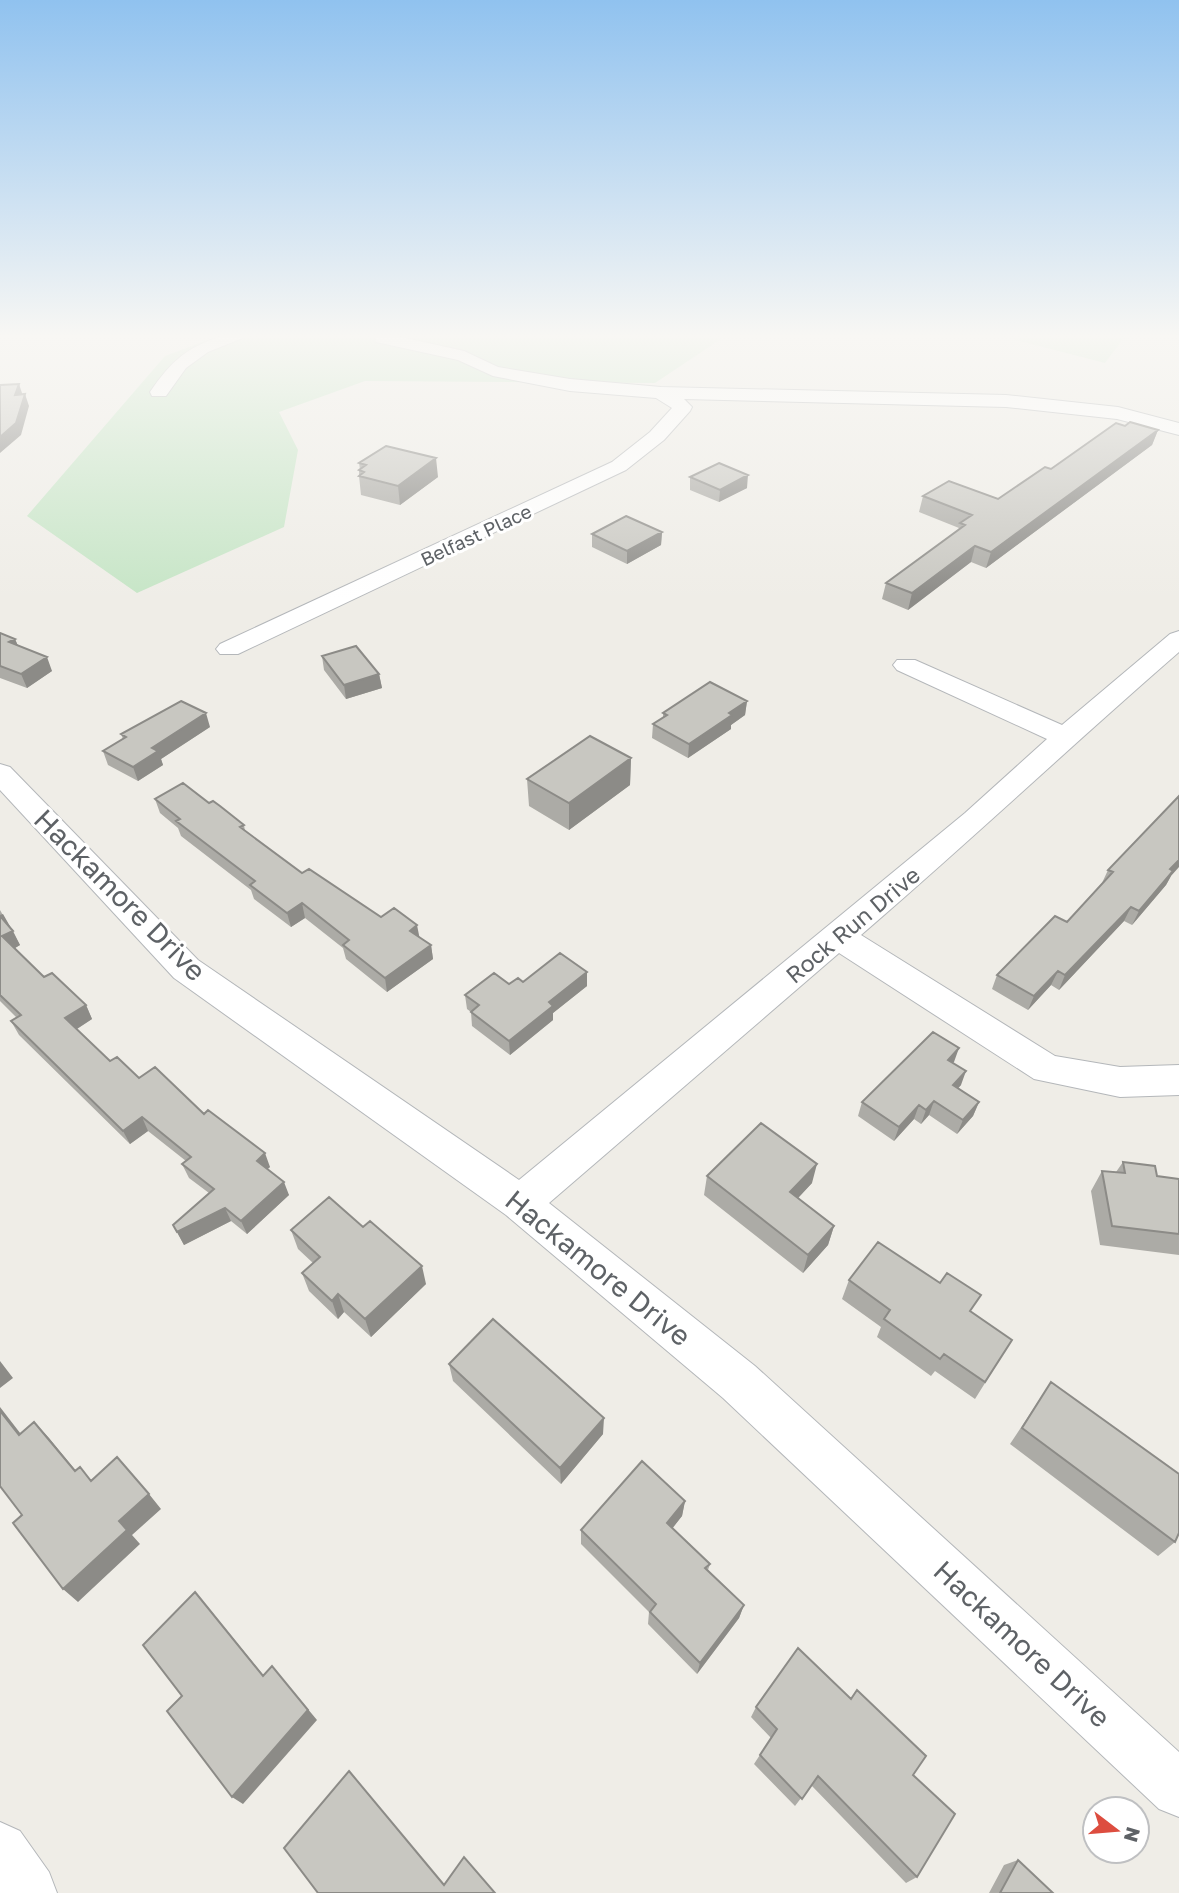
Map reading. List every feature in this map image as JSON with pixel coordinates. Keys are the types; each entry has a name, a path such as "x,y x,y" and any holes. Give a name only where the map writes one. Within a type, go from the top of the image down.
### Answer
{"street":[{"name":"Belfast Place","path":"229,649 619,466 657,436 668,423"},
{"path":"1157,423 1179,429"},
{"name":"Rock Run Drive","path":"520,1203 976,820 1065,737 1179,639"},
{"path":"906,665 1065,737"},
{"name":"Hackamore Drive","path":"0,772 186,969 520,1203 739,1382 1179,1789"},
{"path":"839,937 1047,1069 1120,1082 1179,1080"},
{"path":"0,1851 28,1893"}],"green space":[{"path":"107,423 285,423 298,450 284,527 137,593 27,516"}],"building":[{"path":"0,423 16,423 0,437"},
{"path":"1116,423 1125,426 1135,423 1158,430 991,552 975,546 912,593 886,583 965,525 960,523 972,515 923,496 949,481 998,499 1045,467 1051,469"},
{"path":"386,446 436,458 398,486 359,476 364,472 359,470 366,465 359,463"},
{"path":"719,463 748,475 720,490 690,477"},
{"path":"626,516 662,532 627,551 592,534"},
{"path":"0,633 15,639 9,642 47,657 21,674 0,666"},
{"path":"356,646 379,674 344,685 322,656"},
{"path":"710,682 747,701 729,713 732,715 689,744 653,724 667,715 663,713"},
{"path":"181,701 206,713 152,748 158,751 133,767 103,751 126,737 121,734"},
{"path":"590,736 631,758 569,803 527,779"},
{"path":"183,783 209,803 213,801 220,806 244,825 240,827 302,873 309,869 381,917 394,908 417,925 410,931 431,945 385,978 343,945 349,940 302,903 287,913 250,885 255,881 176,821 180,819 155,799"},
{"path":"1179,796 1179,860 1139,911 1131,907 1065,975 1058,971 1034,996 997,975 1055,916 1067,922 1113,872 1108,870"},
{"path":"0,916 13,931 2,936 44,977 52,973 86,1005 65,1018 110,1061 117,1057 139,1078 155,1067 204,1114 208,1110 265,1153 257,1161 284,1182 241,1221 225,1208 177,1232 173,1225 214,1189 182,1164 191,1157 142,1117 123,1131 11,1021 21,1015 0,995"},
{"path":"560,953 587,972 549,1002 553,1006 509,1041 471,1012 479,1005 465,995 494,973 509,984 518,978 523,982"},
{"path":"933,1032 959,1048 948,1060 966,1071 953,1085 979,1102 963,1120 934,1101 926,1110 919,1105 899,1127 862,1102"},
{"path":"761,1123 817,1164 790,1192 834,1226 808,1255 707,1176"},
{"path":"1123,1162 1155,1166 1157,1176 1179,1179 1179,1234 1112,1226 1102,1171 1125,1173"},
{"path":"329,1197 363,1227 370,1221 422,1266 365,1319 338,1294 332,1301 302,1273 320,1257 291,1230"},
{"path":"878,1242 940,1283 947,1273 981,1295 970,1311 1012,1340 985,1382 944,1354 940,1359 884,1319 890,1310 849,1280"},
{"path":"493,1319 604,1418 560,1468 449,1364"},
{"path":"1051,1382 1179,1474 1179,1533 1175,1542 1022,1428"},
{"path":"0,1411 19,1435 34,1422 75,1471 80,1467 91,1481 117,1457 149,1494 119,1521 127,1530 63,1589 13,1523 22,1515 0,1486"},
{"path":"642,1461 685,1501 667,1523 710,1564 705,1568 744,1605 700,1663 650,1612 656,1604 581,1530"},
{"path":"195,1592 263,1676 272,1666 308,1710 232,1797 167,1711 182,1696 143,1645"},
{"path":"798,1648 851,1699 857,1690 926,1756 913,1775 955,1814 917,1877 818,1776 802,1799 760,1755 777,1729 756,1707"},
{"path":"349,1771 444,1885 464,1857 495,1893 318,1893 284,1848"},
{"path":"1018,1860 1053,1893 1000,1893"}]}
